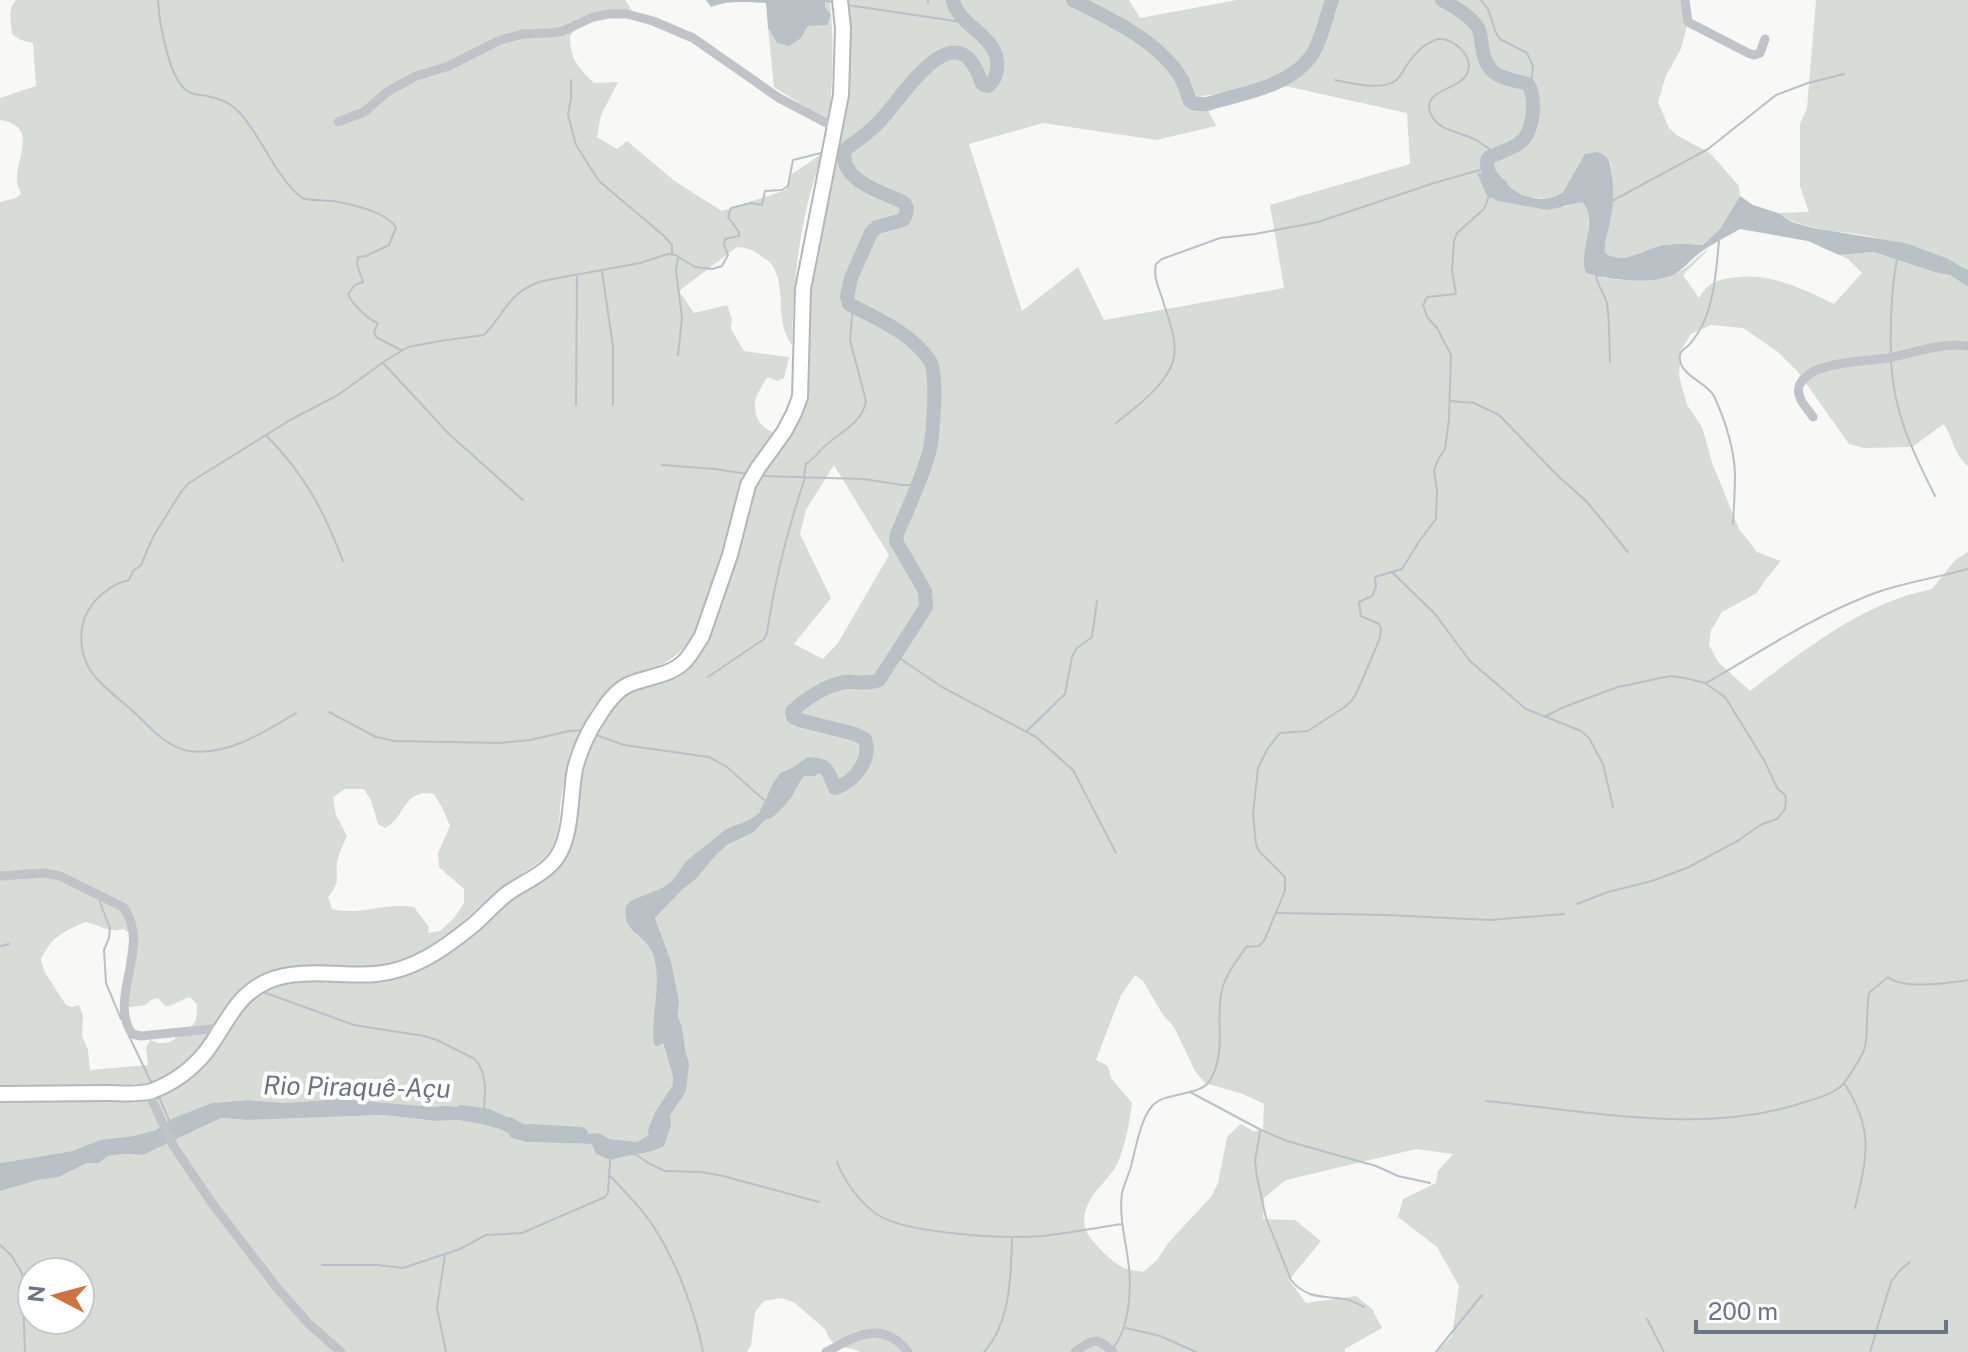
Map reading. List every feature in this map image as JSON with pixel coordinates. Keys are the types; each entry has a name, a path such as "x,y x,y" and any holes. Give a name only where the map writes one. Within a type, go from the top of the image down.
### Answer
{"street":[{"path":"0,1094 148,1092 182,1076 195,1065 236,1006 249,992 268,981 329,973 377,975 420,962 474,925 509,893 556,859 562,848 575,768 587,737 614,695 628,685 672,670 684,662 695,648 730,555 748,485 784,432 800,397 803,289 841,95 843,28 840,0"},
{"path":"1685,0 1688,22 1748,53 1760,53 1765,39"},
{"path":"338,122 364,112 387,92 416,76 449,66 500,40 523,34 563,31 593,17 627,14 693,38 779,98 836,128"},
{"path":"1813,417 1800,398 1799,391 1802,381 1815,371 1841,363 1898,356 1947,344 1968,346"},
{"path":"0,876 44,873 60,876 123,907 134,935 125,1014 132,1034 141,1036 220,1028"},
{"path":"148,1092 173,1145 214,1206 278,1289 310,1325 341,1352"},
{"path":"826,1352 853,1338 882,1333 900,1342 908,1352"},
{"path":"1075,1352 1096,1340 1113,1352"}],"shaded area":[{"path":"16,0 625,0 634,14 620,14 580,25 570,36 576,62 594,83 618,82 601,115 597,137 617,149 627,141 676,182 722,211 786,190 792,174 823,153 799,248 792,345 783,325 776,272 769,261 752,250 737,247 679,291 694,313 727,305 732,319 731,329 744,351 789,357 784,378 777,381 767,377 755,402 760,422 776,433 740,489 720,568 690,639 680,652 667,661 613,687 590,713 568,765 557,835 549,852 497,891 449,934 421,951 375,967 254,981 239,991 227,1005 191,1059 181,1069 155,1084 0,1087 0,202 21,194 17,172 23,144 19,129 12,123 0,120 0,98 36,86 33,43 12,34 10,16","holes":["345,789 364,789 371,800 378,824 385,828 410,799 424,793 434,794 450,826 438,853 439,867 464,889 464,903 440,931 428,933 429,927 414,907 352,911 332,909 328,897 336,883 338,860 347,836 336,815 333,797","85,922 108,929 124,929 130,934 123,1008 146,1005 158,998 165,1006 190,997 197,1004 196,1020 190,1029 176,1032 175,1039 168,1042 150,1040 146,1048 148,1065 90,1070 79,1005 66,1005 44,971 41,959 54,940"]},
{"path":"706,0 825,0 825,7 831,15 827,25 808,26 801,38 789,46 777,43 768,28 766,3 731,2 711,7"},
{"path":"825,0 830,0 832,31 829,122 774,87 768,28 777,43 801,38 825,7"},
{"path":"843,0 1129,0 1140,18 1237,0 1686,0 1687,26 1681,49 1666,76 1658,102 1669,128 1710,153 1739,186 1740,196 1720,229 1703,245 1664,245 1619,258 1605,253 1612,206 1611,162 1585,155 1563,192 1551,199 1529,197 1502,180 1478,173 1487,196 1565,207 1582,201 1587,206 1588,229 1603,278 1634,280 1666,277 1685,268 1710,248 1683,275 1699,298 1706,288 1717,281 1744,276 1770,279 1796,287 1834,304 1862,273 1839,255 1874,252 1950,275 1968,287 1968,466 1957,452 1944,424 1912,447 1864,448 1849,444 1798,372 1778,352 1743,328 1711,325 1691,334 1681,351 1679,376 1687,405 1702,427 1713,465 1739,529 1757,552 1781,561 1757,593 1722,612 1711,630 1709,645 1718,662 1750,691 1845,624 1886,603 1932,589 1955,560 1968,552 1968,1352 1437,1352 1452,1336 1459,1286 1437,1247 1398,1217 1403,1199 1436,1183 1438,1171 1453,1154 1416,1149 1286,1180 1264,1198 1263,1219 1295,1220 1321,1241 1289,1280 1306,1303 1356,1296 1372,1309 1382,1328 1345,1349 1345,1352 860,1352 835,1344 826,1330 795,1303 782,1298 764,1301 755,1312 751,1345 747,1352 0,1352 0,1191 59,1177 87,1163 99,1163 106,1156 143,1155 221,1118 247,1120 383,1115 436,1121 458,1120 507,1131 511,1138 527,1142 593,1144 611,1159 664,1146 671,1126 637,1142 610,1139 599,1133 582,1134 571,1128 562,1134 548,1132 511,1117 494,1118 455,1107 341,1099 284,1103 248,1100 212,1103 173,1118 156,1130 133,1136 100,1140 72,1151 0,1163 0,1099 156,1096 173,1089 194,1073 240,1008 266,988 290,982 389,977 491,912 551,869 578,775 600,721 620,696 689,660 759,477 789,435 805,296 835,153","holes":["1285,86 1407,113 1410,164 1270,205 1284,288 1104,320 1078,267 1022,311 969,144 1043,123 1156,140 1216,126 1201,96","834,465 889,555 838,643 823,659 794,644 831,598 800,534 806,510","803,763 824,771 815,776 792,777 786,782 775,809 754,832 727,845 655,918 671,961 686,1053 684,1066 674,1079 662,1041 653,1035 657,968 651,948 636,935 632,900 662,888 672,881 686,861 726,829 759,813 780,773","1135,975 1143,981 1163,1015 1174,1027 1195,1071 1205,1083 1264,1104 1263,1130 1253,1131 1241,1124 1227,1137 1218,1183 1211,1197 1143,1272 1124,1268 1114,1261 1096,1245 1087,1233 1084,1222 1088,1204 1114,1169 1127,1134 1132,1103 1111,1078 1108,1066 1096,1060 1121,995"]},
{"path":"1816,0 1968,0 1968,270 1895,243 1800,224 1778,213 1809,212 1800,187 1800,124 1807,108"},
{"path":"1597,152 1606,156 1611,166 1613,202 1605,253 1612,256 1632,256 1664,245 1703,245 1720,229 1740,196 1792,222 1905,243 1946,258 1968,270 1968,287 1950,275 1874,252 1839,255 1808,241 1740,229 1702,251 1677,273 1664,278 1630,280 1596,276 1586,273 1584,265 1589,218 1582,202 1548,210 1498,201 1487,196 1477,173 1497,177 1524,195 1547,199 1563,192 1585,154"},
{"path":"803,763 820,765 825,770 815,776 791,777 775,809 754,832 727,845 655,918 671,961 686,1054 684,1066 674,1080 663,1043 654,1045 657,977 653,954 630,928 625,915 626,906 632,900 662,888 672,881 686,861 726,829 759,813 780,773"},
{"path":"341,1099 455,1107 494,1118 511,1117 548,1132 562,1134 571,1128 582,1134 599,1133 610,1139 637,1142 649,1135 658,1115 670,1114 671,1126 664,1146 611,1160 596,1154 592,1144 527,1142 511,1138 507,1131 458,1120 436,1121 383,1115 247,1120 221,1118 143,1155 107,1156 99,1163 87,1163 59,1177 0,1191 0,1163 72,1151 100,1140 156,1130 173,1118 212,1103"}],"waterway":[{"path":"158,0 166,50 182,86 191,93 221,100 237,109 284,180 302,198 349,204 392,222 396,228 389,245 358,257 363,282 355,285 348,294 360,311 378,323 374,332 376,337 401,350"},
{"path":"822,0 833,2"},
{"name":"Rio Piraquê-Açu","path":"768,812 785,794 798,773 810,764 824,768 835,788 849,781 860,769 866,754 865,739 799,720 793,717 792,712 831,686 879,680 926,607 925,591 896,541 929,453 934,406 932,368 914,342 849,304 847,297 851,278 871,233 877,227 903,220 907,208 903,202 855,177 848,169 845,150 875,126 916,78 945,54 959,53 971,62 982,84 988,86 993,81 997,69 993,48 956,10 953,0"},
{"name":"Rio Piraquê-Açu","path":"1073,0 1147,42 1172,65 1190,101 1196,104 1207,104 1265,87 1304,65 1316,47 1332,0"},
{"name":"Rio Piraquê-Açu","path":"1442,0 1475,23 1484,57 1492,70 1503,77 1528,84 1531,90 1532,116 1528,133 1514,146 1488,158 1490,174 1501,186"},
{"path":"1481,0 1500,39 1527,53 1533,66 1531,89"},
{"path":"847,5 969,23"},
{"path":"1335,80 1365,85 1389,84 1398,78 1424,46 1438,39 1450,41 1465,54 1468,71 1459,82 1432,99 1430,112 1443,127 1476,140 1496,154"},
{"path":"1612,201 1708,149 1776,95 1844,74"},
{"path":"571,80 568,115 576,145 599,181 664,236 672,245 672,253"},
{"path":"296,713 259,735 232,746 204,752 189,751 159,736 102,684 86,662 81,642 88,611 102,594 114,585 129,580 133,571 141,565 153,537 189,483 290,420 338,395 408,347 484,335 514,297 542,281 640,263 668,254 695,267 712,269 722,266 728,255 725,239 739,236 728,217 731,208 751,203 762,205 765,191 782,190 788,186 793,160 825,152"},
{"path":"835,153 844,152"},
{"path":"1116,423 1159,385 1174,356 1173,335 1155,273 1156,264 1162,259 1220,238 1318,222 1487,168"},
{"path":"1113,1348 1123,1329 1129,1294 1122,1193 1141,1128 1148,1112 1158,1101 1200,1089 1211,1079 1218,1058 1224,982 1246,947 1259,946 1264,941 1285,891 1285,877 1256,844 1253,814 1258,768 1280,733 1308,731 1352,700 1380,638 1381,629 1379,624 1361,616 1359,602 1372,596 1376,587 1375,577 1402,569 1436,519 1434,470 1445,449 1451,355 1423,305 1427,297 1456,294 1452,271 1454,241 1457,233 1484,209 1490,194"},
{"path":"1719,241 1710,305 1699,331 1683,350 1680,362 1714,396 1725,424 1734,464 1733,524"},
{"path":"678,258 676,270 682,318 678,355"},
{"path":"1891,355 1891,306 1897,258"},
{"path":"602,272 613,346 613,405"},
{"path":"1596,274 1607,304 1610,362"},
{"path":"576,405 577,276"},
{"path":"804,476 806,464 856,421 864,409 866,401 850,340 853,306"},
{"path":"1891,362 1900,415 1935,496"},
{"path":"384,364 449,434 523,500"},
{"path":"1451,401 1474,403 1499,415 1587,502 1628,552"},
{"path":"266,435 292,464 312,494 343,561"},
{"path":"662,465 748,474"},
{"path":"763,476 863,479 917,485"},
{"path":"708,677 764,639 783,554 805,478"},
{"path":"1706,683 1801,628 1860,599 1968,569"},
{"path":"1393,573 1435,614 1470,661 1526,709 1581,731 1589,738 1603,764 1613,807"},
{"path":"1027,731 1065,694 1072,657 1077,648 1092,637 1097,601"},
{"path":"895,655 942,687 1036,737 1073,770 1116,853"},
{"path":"1544,717 1618,687 1670,676 1705,683 1725,697 1786,799 1785,809 1777,819 1762,824 1689,867 1577,904"},
{"path":"329,712 376,737 395,741 500,743 583,730"},
{"path":"596,735 624,745 709,757 727,767 764,800"},
{"path":"99,900 110,928 104,950 106,983 121,1019"},
{"path":"1278,913 1490,920 1564,914"},
{"path":"0,946 9,944"},
{"path":"1486,1101 1647,1118 1727,1118 1767,1112 1820,1097 1843,1084 1865,1047 1869,993 1888,977 1915,984 1968,980"},
{"path":"263,992 354,1025 437,1040 473,1058 483,1074 484,1115"},
{"path":"129,1036 152,1084"},
{"name":"Rio Piraquê-Açu","path":"655,1132 661,1116 679,1089 682,1064 678,1053"},
{"path":"1844,1083 1860,1115 1866,1144 1855,1208"},
{"path":"1190,1092 1287,1141 1430,1183"},
{"path":"159,1097 169,1120"},
{"name":"Rio Piraquê-Açu","path":"462,1112 488,1116 510,1126"},
{"name":"Rio Piraquê-Açu","path":"530,1131 581,1134"},
{"path":"1260,1132 1255,1161 1257,1177 1266,1218 1291,1280 1309,1294 1348,1300 1364,1307"},
{"path":"633,1153 665,1171 723,1176 819,1202"},
{"path":"322,1265 403,1268 460,1249 486,1235 522,1233 605,1197 608,1193 610,1160"},
{"path":"837,1162 865,1205 878,1215 911,1227 958,1234 1026,1237 1122,1224"},
{"path":"610,1176 634,1201 663,1242 684,1288 703,1352"},
{"path":"984,1352 1000,1327 1008,1298 1012,1237"},
{"path":"0,1245 11,1255 22,1273 25,1352"},
{"path":"445,1255 437,1308 446,1352"},
{"path":"1870,1352 1891,1282 1910,1262"},
{"path":"1436,1352 1482,1295"},
{"path":"1647,1319 1664,1352"},
{"path":"1126,1328 1160,1336 1196,1352"}]}
